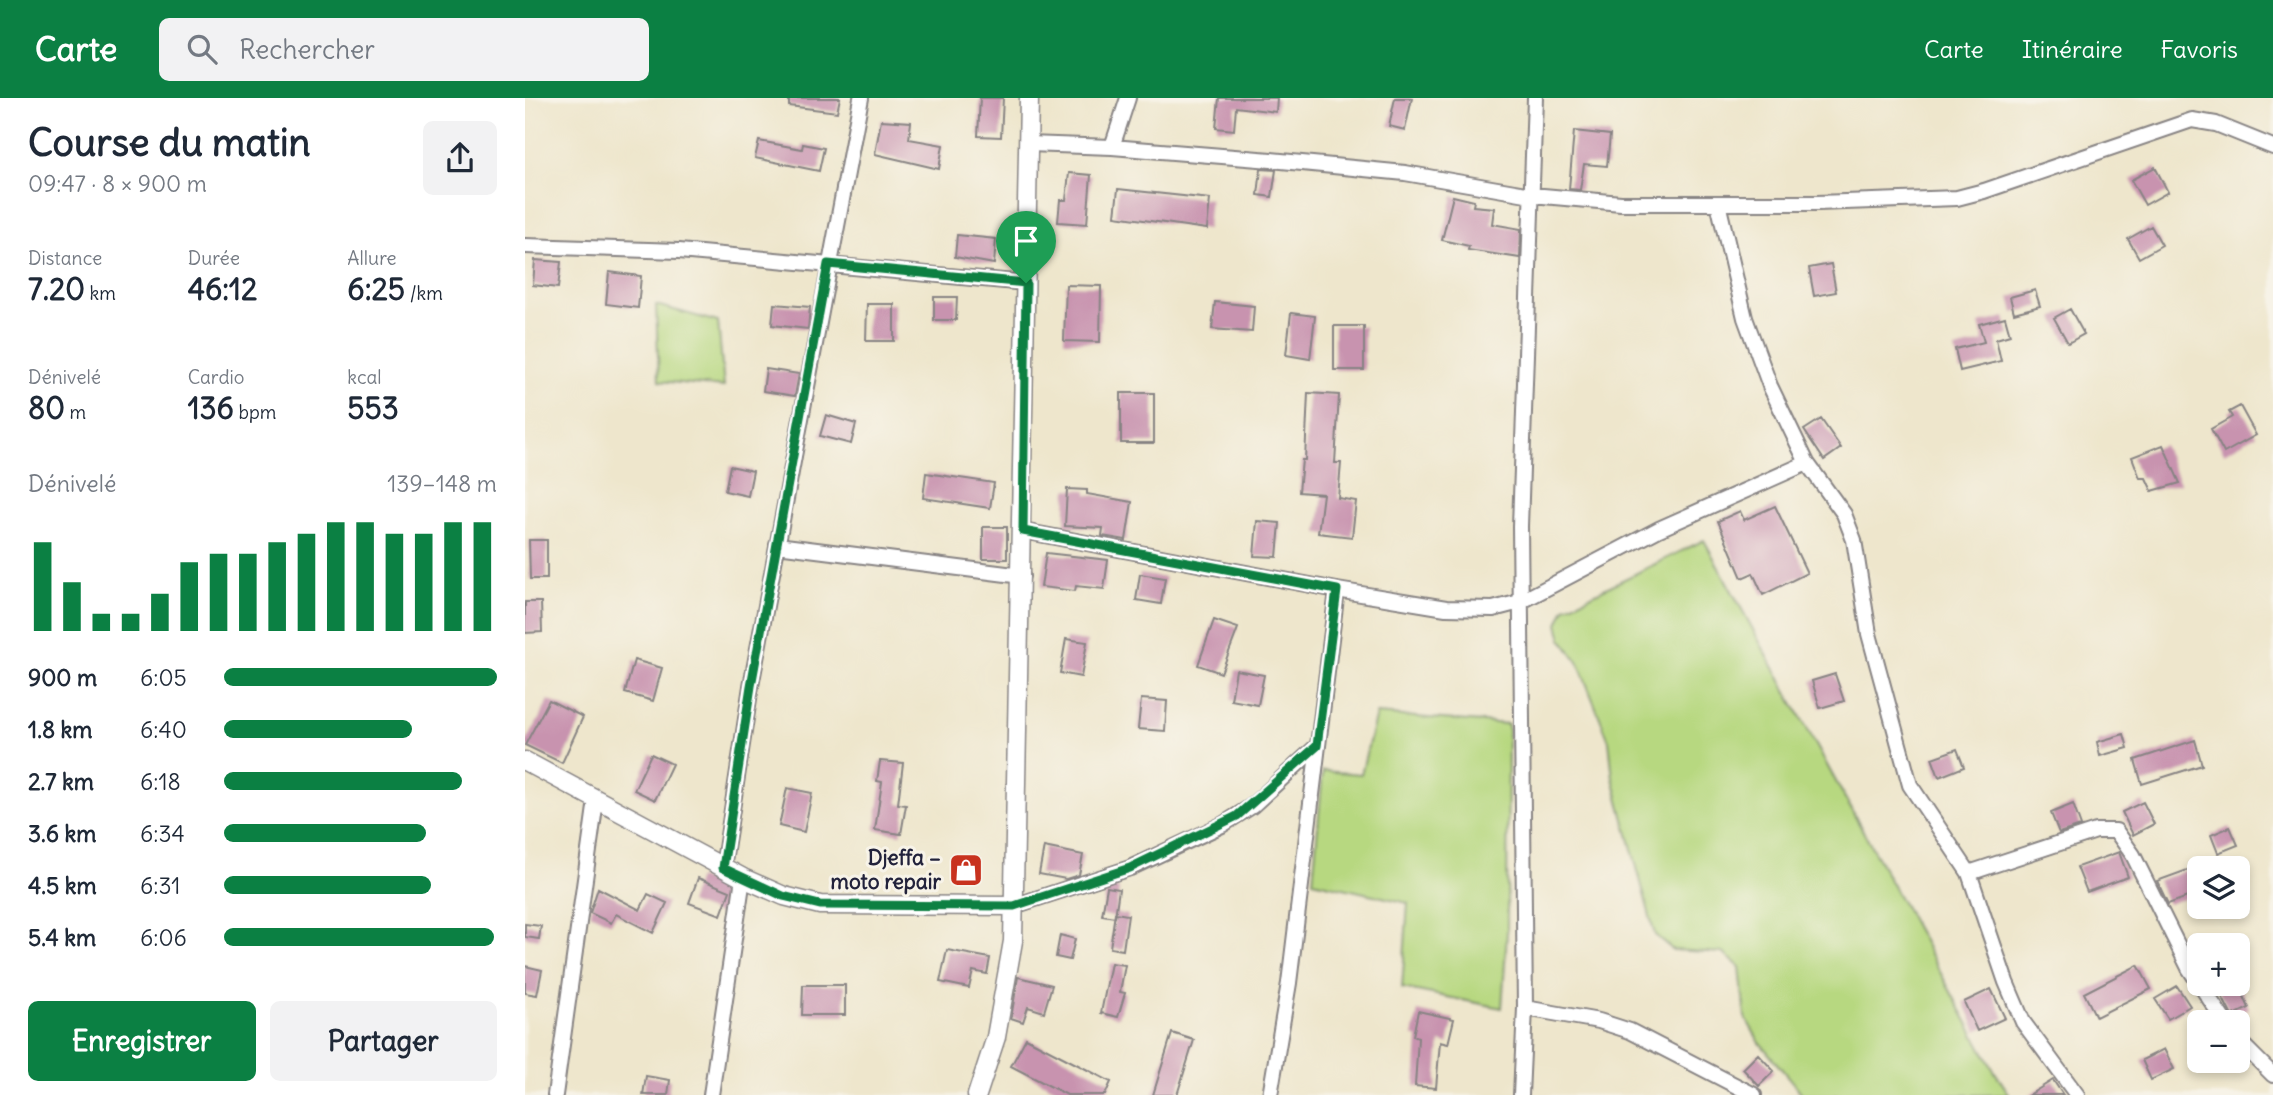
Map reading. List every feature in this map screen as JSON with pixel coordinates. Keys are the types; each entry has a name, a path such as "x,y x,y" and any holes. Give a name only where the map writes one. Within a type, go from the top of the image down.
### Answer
{"street":[{"path":"723,868 751,686 861,98"},
{"path":"977,1095 996,1037 1013,941 1023,531 1029,98"},
{"path":"1112,147 1128,98"},
{"path":"1521,1095 1525,1008 1520,602 1535,98"},
{"path":"1028,144 1112,147 1405,173 1532,195 1621,203 1817,204 1957,198 2192,120 2216,124 2273,147"},
{"path":"1718,203 1745,318 1770,386 1807,463 1844,514 1854,540 1869,634 1910,785 1969,873 2005,982 2024,1021 2077,1095"},
{"path":"525,246 679,251 1026,283"},
{"path":"1023,531 1337,590 1446,608 1493,609 1520,602 1659,529 1807,463"},
{"path":"777,545 1022,576"},
{"path":"1271,1095 1289,983 1337,590"},
{"path":"525,761 723,868 783,896 820,905 1014,906 1130,868 1222,825 1252,806 1317,746"},
{"path":"555,1095 596,800"},
{"path":"1969,873 2096,831 2116,831 2133,855 2189,968 2217,1010"},
{"path":"711,1095 743,878"},
{"path":"1525,1008 1599,1021 1630,1031 1754,1095"},
{"path":"2250,1053 2273,1075"}],"green space":[{"path":"656,305 718,322 724,387 659,381"},
{"path":"1704,540 1993,1069 2010,1095 1803,1095 1760,1043 1745,1017 1740,967 1723,953 1673,950 1655,935 1613,778 1609,741 1578,662 1562,639 1558,624 1565,608"},
{"path":"1376,714 1508,724 1507,932 1502,1008 1402,988 1408,903 1313,881 1323,771 1361,774"}],"building":[{"path":"789,98 840,98 837,112 789,106"},
{"path":"980,98 1003,98 1001,137 978,136"},
{"path":"1219,98 1277,98 1276,112 1236,107 1234,130 1216,128"},
{"path":"1395,98 1412,98 1405,130 1389,126"},
{"path":"881,120 911,122 909,139 943,145 939,169 875,154"},
{"path":"1574,131 1610,135 1607,166 1584,164 1580,190 1569,189"},
{"path":"759,141 802,149 803,144 824,148 819,171 755,158"},
{"path":"2155,167 2168,192 2145,205 2131,180"},
{"path":"1261,169 1276,170 1272,197 1258,195"},
{"path":"1069,173 1091,175 1087,224 1058,222 1060,200 1066,200"},
{"path":"1118,189 1210,199 1207,229 1115,216"},
{"path":"1453,196 1474,201 1473,206 1494,208 1492,224 1521,229 1520,258 1468,250 1469,246 1442,240"},
{"path":"2151,226 2162,245 2139,258 2128,239"},
{"path":"957,235 996,239 994,264 955,257"},
{"path":"535,260 561,262 558,288 533,285"},
{"path":"1831,264 1836,292 1814,296 1809,268"},
{"path":"609,272 641,276 638,308 606,304"},
{"path":"1066,285 1101,286 1100,342 1064,341"},
{"path":"2035,290 2040,306 2014,313 2010,297"},
{"path":"934,297 957,297 956,320 934,320"},
{"path":"1215,302 1254,306 1252,332 1212,329"},
{"path":"774,304 810,307 808,329 772,325"},
{"path":"867,304 894,304 894,341 866,341"},
{"path":"2070,309 2084,334 2068,343 2054,318"},
{"path":"1291,313 1315,316 1310,359 1286,355"},
{"path":"2005,317 2010,335 1996,339 2001,361 1960,371 1955,349 1984,342 1979,324"},
{"path":"1334,326 1364,326 1364,370 1334,370"},
{"path":"766,369 799,374 795,396 763,391"},
{"path":"1121,393 1154,393 1154,443 1121,443"},
{"path":"1308,393 1339,395 1335,463 1341,463 1338,498 1356,501 1352,537 1318,533 1323,494 1299,492 1302,460 1305,460"},
{"path":"2240,406 2256,435 2224,453 2211,429 2232,417 2229,412"},
{"path":"826,415 856,424 851,444 820,436"},
{"path":"1821,419 1841,448 1824,460 1804,430"},
{"path":"2163,445 2180,483 2152,491 2146,478 2140,478 2132,457"},
{"path":"730,466 753,471 748,496 725,491"},
{"path":"926,473 994,483 990,508 923,498"},
{"path":"1067,489 1087,490 1087,494 1132,502 1126,540 1102,536 1103,528 1065,526"},
{"path":"1775,506 1807,573 1763,595 1753,573 1742,578 1718,521 1740,511 1744,520"},
{"path":"1257,521 1280,523 1277,557 1254,556"},
{"path":"983,527 1007,527 1007,559 983,559"},
{"path":"529,540 547,540 547,579 530,579"},
{"path":"1046,553 1108,560 1104,589 1076,586 1075,591 1041,587"},
{"path":"1140,574 1165,578 1161,604 1136,600"},
{"path":"525,602 541,602 542,632 525,633"},
{"path":"1214,620 1238,628 1221,673 1198,665"},
{"path":"1066,639 1087,642 1081,677 1060,673"},
{"path":"634,660 662,668 653,701 625,693"},
{"path":"1236,670 1264,675 1258,705 1231,700"},
{"path":"1835,674 1844,701 1820,708 1812,681"},
{"path":"1141,699 1167,701 1165,731 1138,729"},
{"path":"549,700 583,717 562,763 525,745"},
{"path":"2124,734 2128,748 2100,756 2097,742"},
{"path":"2195,740 2202,765 2142,784 2135,760"},
{"path":"1957,749 1964,767 1939,777 1932,758"},
{"path":"651,754 672,764 655,800 634,790"},
{"path":"880,761 903,763 898,804 906,805 901,834 875,830 882,782 877,781"},
{"path":"787,788 812,793 804,832 779,826"},
{"path":"2143,802 2154,824 2133,835 2122,812"},
{"path":"2073,804 2081,826 2059,833 2051,813"},
{"path":"2230,827 2238,845 2218,853 2211,835"},
{"path":"1044,847 1083,855 1079,875 1066,879 1039,874"},
{"path":"2119,852 2128,877 2087,892 2077,867"},
{"path":"2187,870 2187,897 2168,904 2157,881"},
{"path":"698,878 730,891 721,915 689,903"},
{"path":"1107,887 1119,889 1115,917 1102,915"},
{"path":"598,888 640,910 648,894 667,903 653,933 616,914 611,923 590,913"},
{"path":"1115,913 1128,915 1123,950 1110,948"},
{"path":"525,924 541,926 539,939 525,937"},
{"path":"1060,935 1075,939 1070,960 1056,957"},
{"path":"947,950 990,958 987,974 973,971 969,988 940,982"},
{"path":"1111,963 1125,965 1120,992 1125,993 1118,1017 1101,1013"},
{"path":"2138,965 2151,989 2096,1017 2084,993"},
{"path":"525,966 542,970 537,995 525,993"},
{"path":"1018,977 1052,985 1044,1012 1028,1007 1023,1022 1011,1018"},
{"path":"803,985 845,985 845,1015 802,1015"},
{"path":"2177,986 2190,1006 2168,1019 2155,999"},
{"path":"1991,989 2005,1018 1977,1031 1964,1002"},
{"path":"2222,996 2244,996 2249,1008 2229,1010"},
{"path":"1418,1011 1454,1019 1448,1044 1440,1042 1436,1088 1415,1086 1418,1038 1413,1036"},
{"path":"1172,1033 1194,1040 1177,1095 1153,1095"},
{"path":"1026,1038 1111,1082 1105,1095 1067,1095 1011,1066"},
{"path":"2164,1049 2174,1069 2151,1080 2142,1060"},
{"path":"1758,1054 1774,1071 1759,1086 1743,1069"},
{"path":"646,1076 670,1080 668,1095 643,1095"},
{"path":"2053,1080 2063,1095 2029,1095"}],"place":[{"name":"Djeffa – moto repair","path":"966,870"}],"route":[{"path":"828,264 1026,283 1023,531 1337,590 1317,746 1252,806 1222,825 1130,868 1046,898 1014,906 820,905 783,896 723,868 751,686 828,264"}]}
